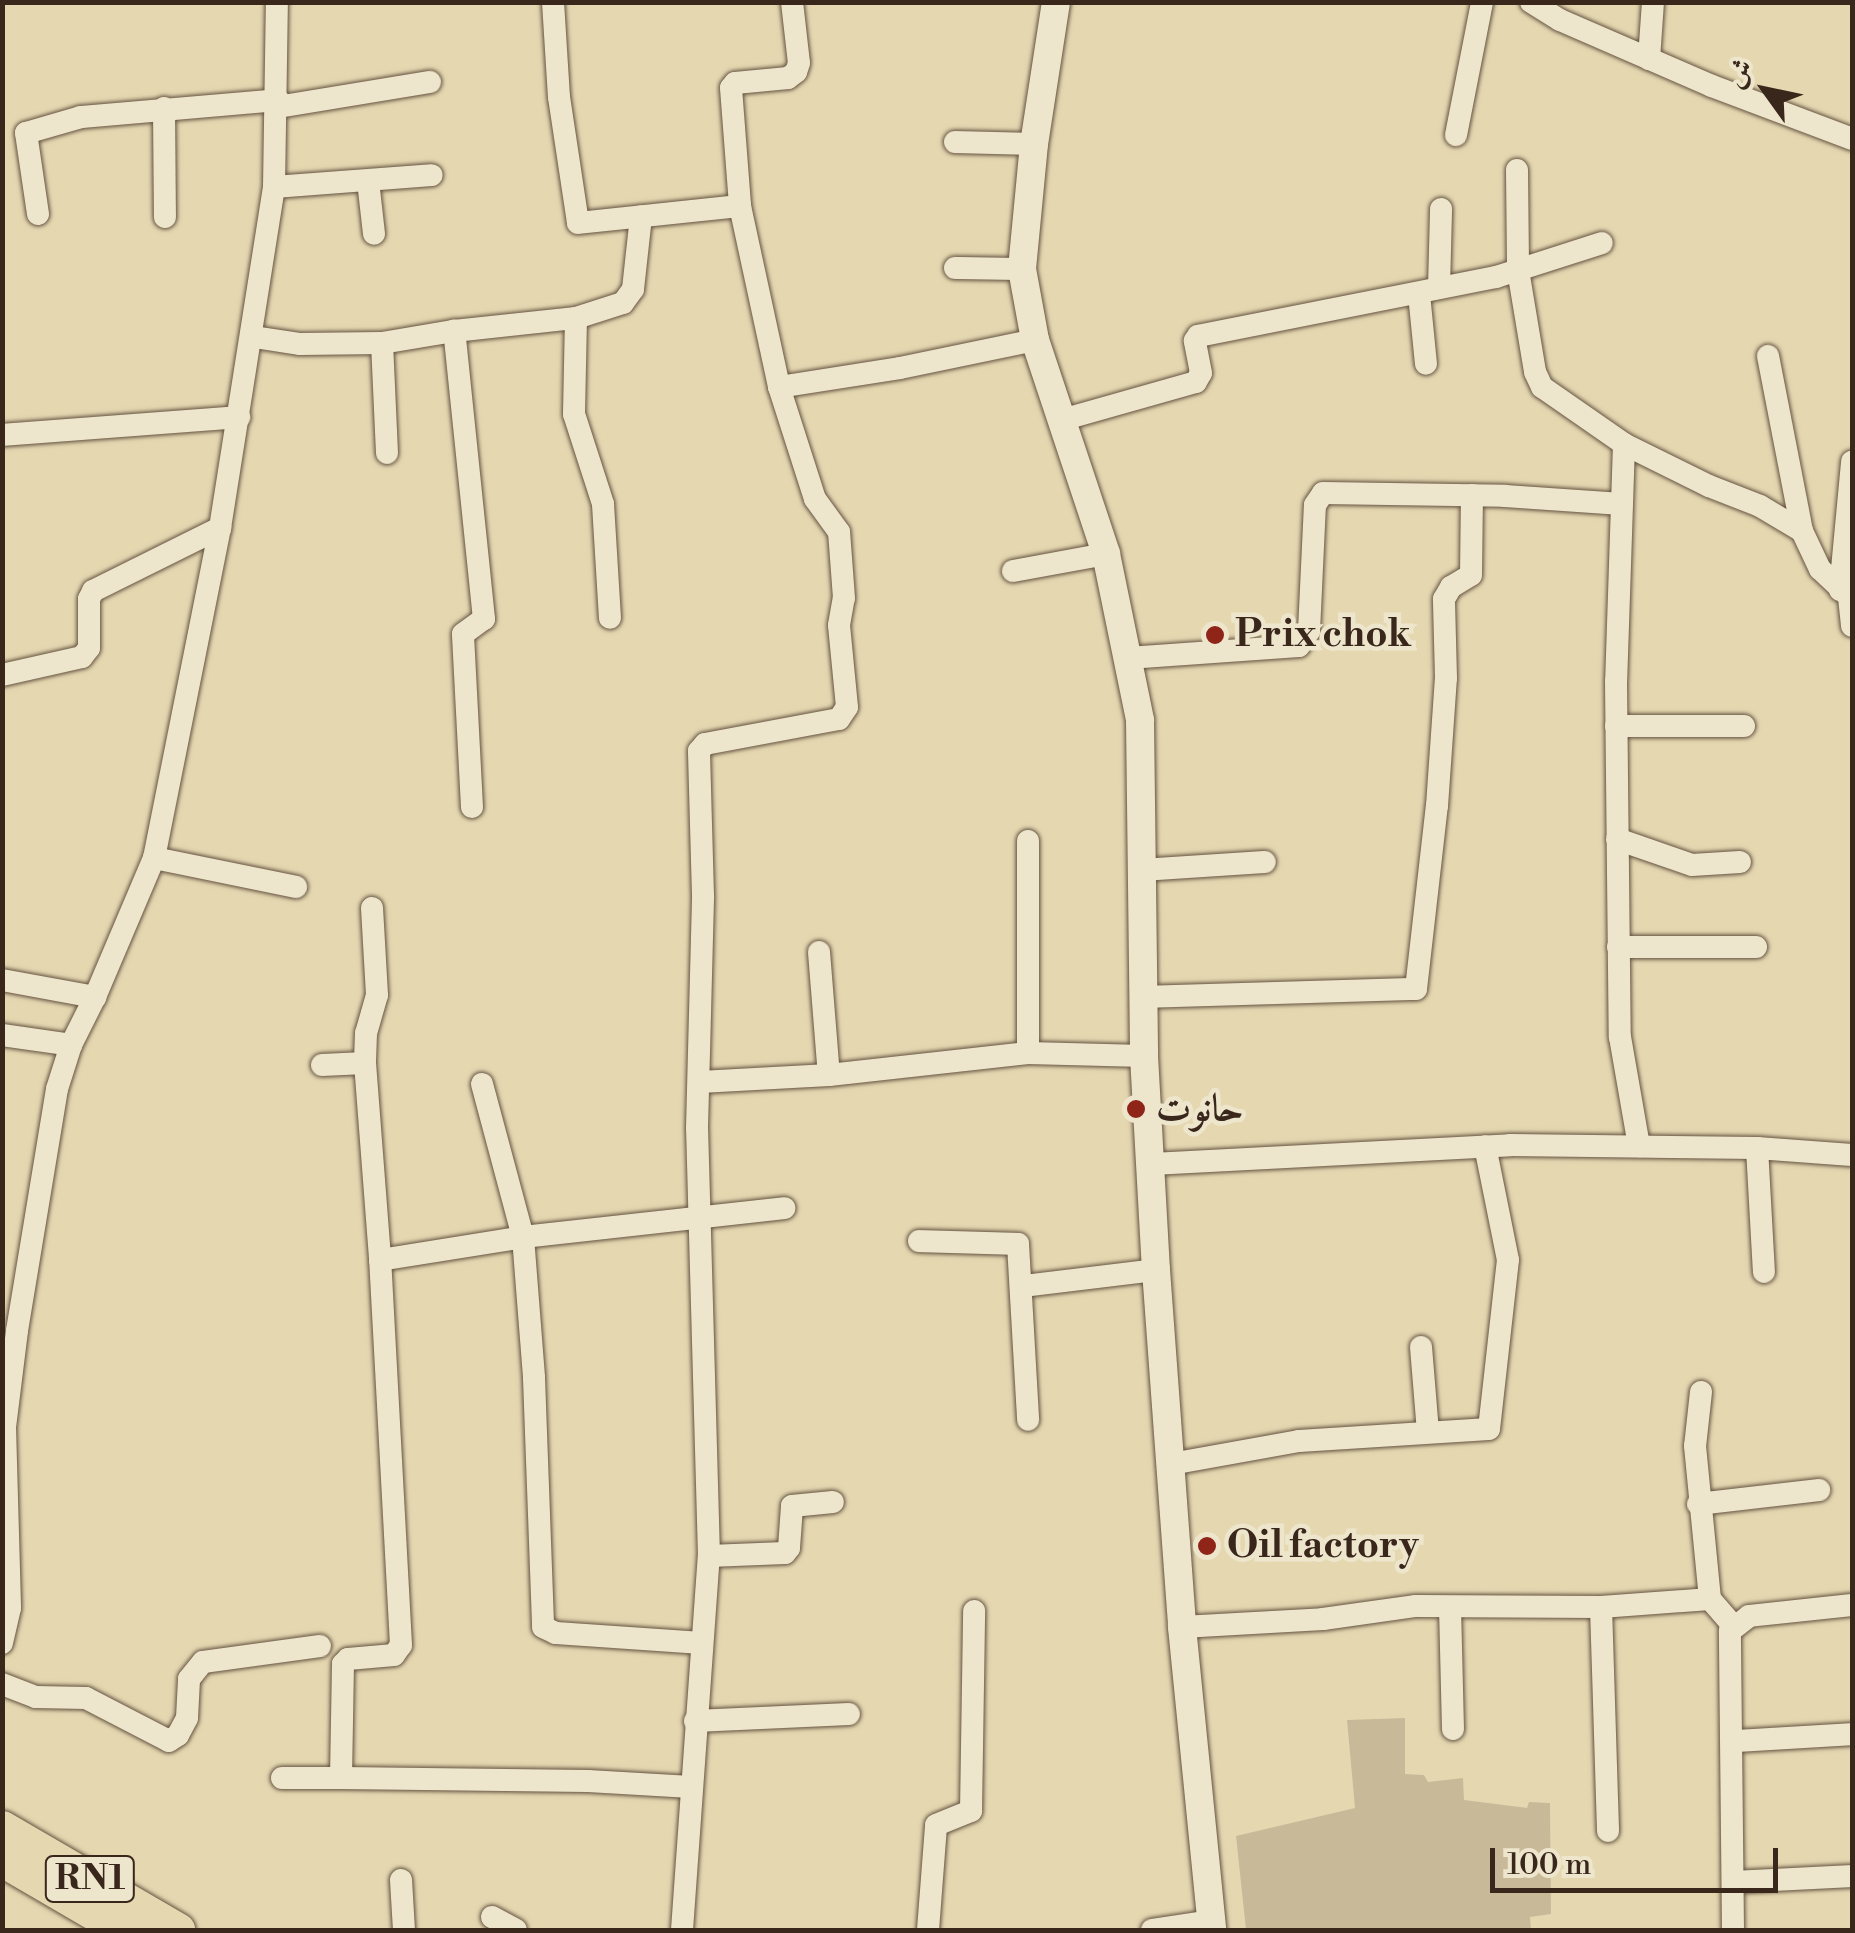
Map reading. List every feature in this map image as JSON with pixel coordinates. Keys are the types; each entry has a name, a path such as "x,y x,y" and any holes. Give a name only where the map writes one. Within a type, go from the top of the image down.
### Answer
{"main road":[{"name":"RN1","path":"2,1828 177,1930"},
{"name":"RN1","path":"2,1859 124,1930"}],"street":[{"path":"2,1643 10,1591 4,1427 48,1131 71,1046 154,858 254,336 274,187 277,2"},
{"path":"553,2 560,97 578,223 740,206"},
{"path":"682,1930 709,1556 700,1219 703,896 699,751 704,744 839,718 846,707 839,625 844,598 839,532 816,499 779,386 740,206 731,88 734,83 788,78 796,72 800,63 792,2"},
{"path":"1056,2 1034,144 1022,270 1035,340 1065,419 1106,554 1140,720 1144,1056 1156,1270 1182,1627 1212,1926 1152,1930"},
{"path":"1456,135 1482,2"},
{"path":"1531,2 1560,20 1649,58 1852,139"},
{"path":"1649,58 1653,2"},
{"path":"2,137 81,118 164,108 278,103 430,82"},
{"path":"164,108 165,217"},
{"path":"26,133 38,214"},
{"path":"955,142 1034,144"},
{"path":"1517,170 1518,270 1535,372 1542,387 1624,444 1760,506 1802,531"},
{"path":"274,187 432,175"},
{"path":"368,181 374,234"},
{"path":"1426,364 1429,291 1441,209"},
{"path":"254,336 300,344 382,342 576,318 630,298 641,216"},
{"path":"1065,419 1196,382 1201,373 1194,341 1198,336 1429,291 1518,270 1602,244"},
{"path":"955,268 1022,270"},
{"path":"576,318 574,414 602,504 610,618"},
{"path":"454,331 484,619 463,634 472,806"},
{"path":"779,386 900,368 1035,340"},
{"path":"382,342 387,453"},
{"path":"1768,356 1802,531 1810,552 1847,596"},
{"path":"2,435 239,417"},
{"path":"1624,444 1616,726 1618,947 1620,1037 1639,1146"},
{"path":"1852,462 1847,596 1852,626"},
{"path":"1128,658 1300,646 1308,631 1315,505 1323,494 1472,495 1622,504"},
{"path":"1144,997 1416,990 1440,769 1446,678 1444,599 1451,588 1471,575 1472,495"},
{"path":"2,676 82,658 89,648 89,599 93,591 220,528"},
{"path":"1013,571 1106,554"},
{"path":"1616,726 1744,726"},
{"path":"1618,839 1692,865 1740,862"},
{"path":"1028,841 1028,1053"},
{"path":"154,858 296,887"},
{"path":"1141,870 1265,862"},
{"path":"341,1778 343,1664 348,1659 394,1655 402,1645 365,1063 366,1033 377,996 372,908"},
{"path":"1618,947 1756,947"},
{"path":"819,952 828,1075"},
{"path":"2,980 95,997"},
{"path":"2,1035 71,1046"},
{"path":"700,1082 828,1075 1028,1053 1144,1056"},
{"path":"322,1065 365,1063"},
{"path":"482,1084 523,1237 535,1397 542,1627 556,1633 702,1643"},
{"path":"1171,1464 1299,1441 1484,1432 1493,1423 1508,1260 1485,1146"},
{"path":"1152,1164 1485,1146 1757,1148 1852,1154"},
{"path":"1757,1148 1764,1272"},
{"path":"380,1260 523,1237 784,1208"},
{"path":"919,1241 1011,1241 1020,1252 1028,1420"},
{"path":"1023,1286 1156,1270"},
{"path":"1421,1347 1428,1432"},
{"path":"1701,1392 1695,1446 1710,1600 1734,1627"},
{"path":"1698,1504 1818,1490"},
{"path":"709,1556 788,1552 792,1506 833,1502"},
{"path":"1182,1627 1450,1607 1601,1607 1710,1600"},
{"path":"1733,1930 1734,1742 1728,1650 1734,1627 1749,1616 1852,1605"},
{"path":"1450,1607 1453,1729"},
{"path":"1601,1607 1608,1831"},
{"path":"928,1930 936,1825 971,1811 969,1694 974,1670 974,1611"},
{"path":"2,1684 36,1697 86,1698 169,1741 178,1735 187,1718 189,1679 203,1662 320,1646"},
{"path":"695,1721 849,1714"},
{"path":"1734,1742 1852,1734"},
{"path":"282,1778 588,1781 691,1787"},
{"path":"1734,1882 1852,1876"},
{"path":"402,1880 404,1930"},
{"path":"492,1917 516,1930"}],"shaded area":[{"path":"1405,1718 1405,1774 1424,1775 1428,1782 1463,1778 1464,1800 1527,1808 1529,1802 1550,1803 1551,1914 1530,1917 1531,1930 1246,1930 1236,1836 1355,1808 1347,1720"}],"place":[{"name":"Prix chok","path":"1215,635"},
{"name":"حانوت","path":"1136,1109"},
{"name":"Oil factory","path":"1207,1546"}]}
